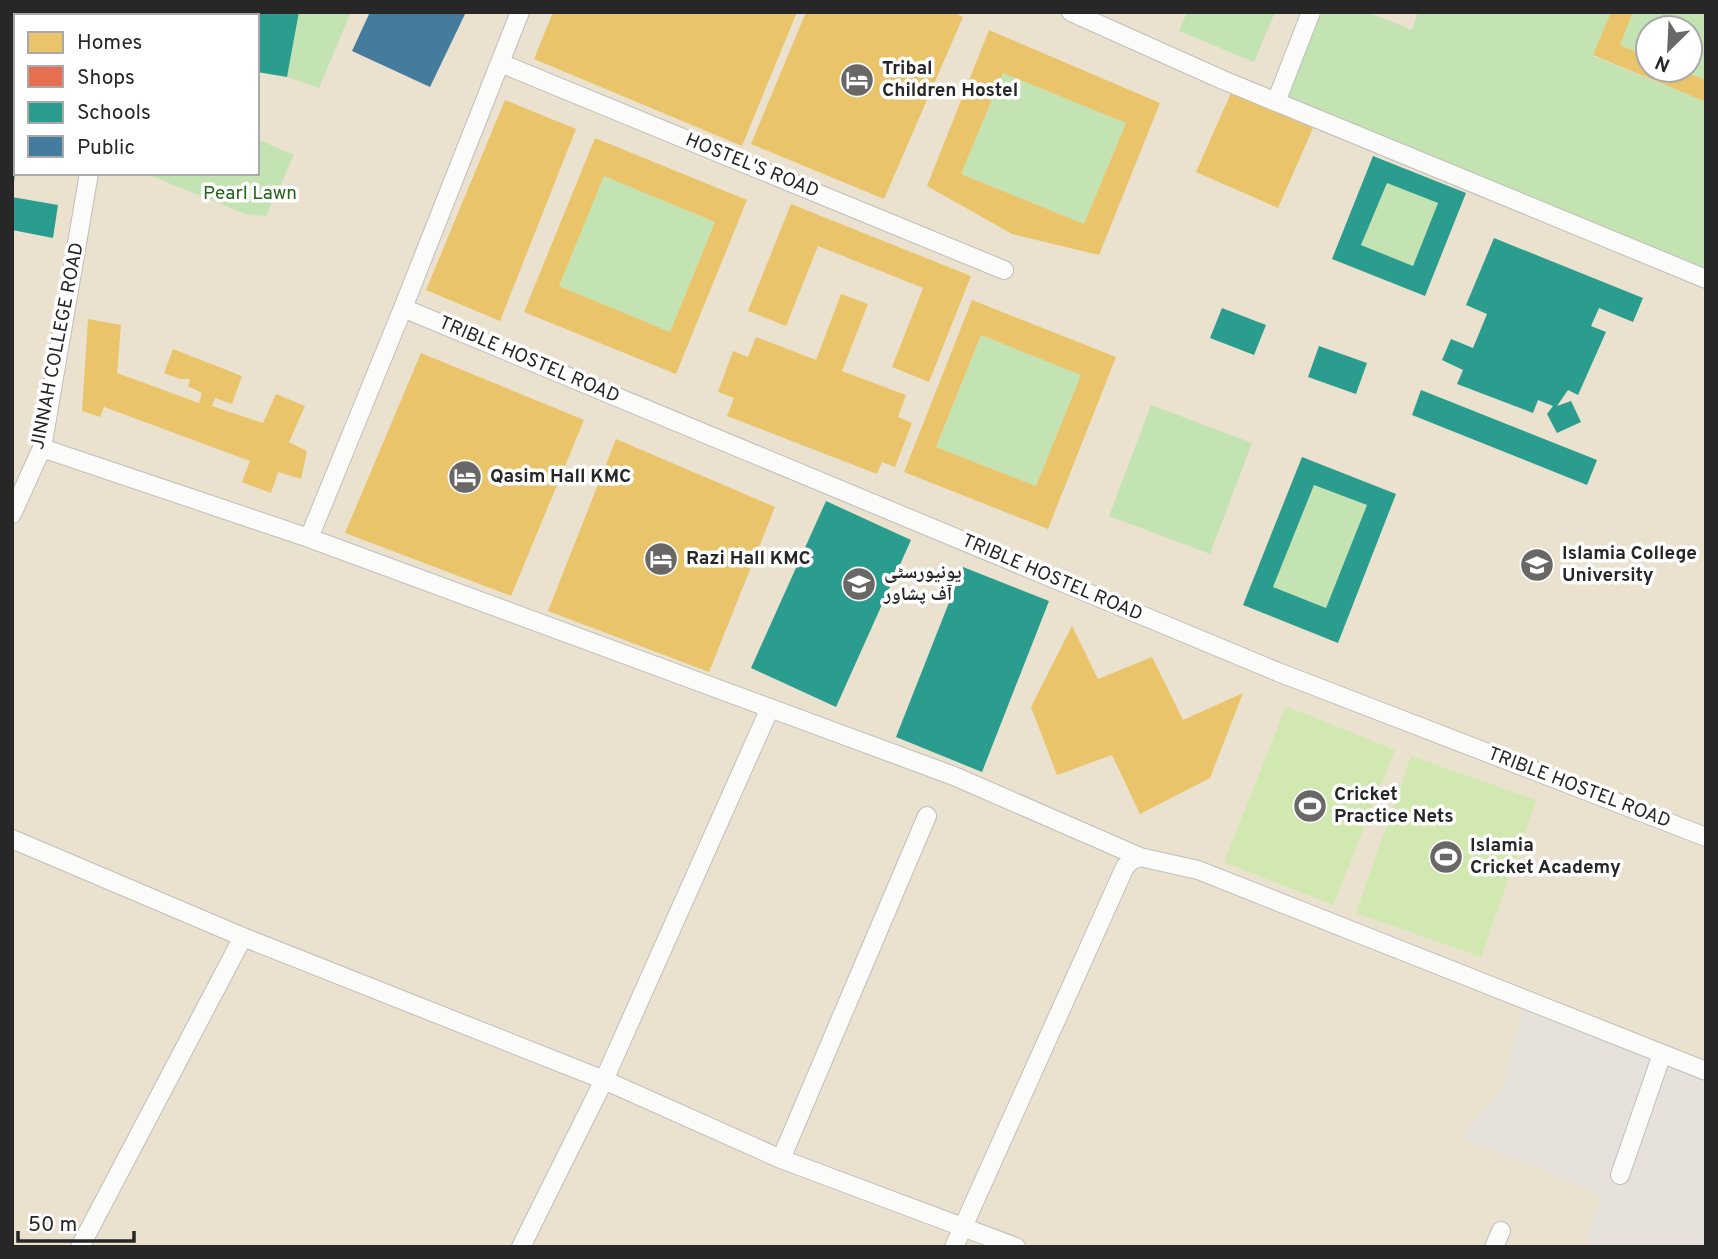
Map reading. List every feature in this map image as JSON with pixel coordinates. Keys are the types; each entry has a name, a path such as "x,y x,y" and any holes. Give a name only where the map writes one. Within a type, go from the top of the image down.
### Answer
{"street":[{"path":"309,538 520,12"},
{"path":"1071,12 1276,102 1706,279"},
{"path":"1276,102 1311,12"},
{"name":"HOSTEL'S ROAD","path":"500,63 1004,270"},
{"name":"JINNAH COLLEGE ROAD","path":"12,514 42,448 89,175"},
{"name":"TRIBLE HOSTEL ROAD","path":"403,308 1278,672 1706,837"},
{"path":"42,448 309,538 954,776 1140,857 1198,870 1706,1071"},
{"path":"522,1247 604,1080 770,708"},
{"path":"781,1159 927,816"},
{"path":"12,839 243,937 604,1080 781,1159 1016,1247"},
{"path":"954,1247 1125,867 1140,857"},
{"path":"80,1247 243,937"},
{"path":"1620,1175 1662,1054"}],"shaded area":[{"name":"یونیورسٹی آف پشاور","path":"12,12 1706,12 1706,1063 1527,994 1504,1083 1495,1098 1469,1127 1463,1139 1602,1196 1585,1247 12,1247"}],"green space":[{"path":"299,12 351,12 319,88 287,77"},
{"path":"1187,12 1275,12 1254,62 1179,31"},
{"path":"1311,12 1367,12 1412,30 1418,12 1611,12 1593,56 1634,73 1634,84 1662,84 1706,102 1706,271 1276,102"},
{"path":"1633,12 1706,12 1706,80 1704,14 1634,14 1634,51 1620,45"},
{"path":"1003,73 1126,123 1084,224 961,174"},
{"name":"Pearl Lawn","path":"259,140 294,155 266,216 246,214 149,175 259,175"},
{"path":"604,176 715,222 670,332 559,286"},
{"path":"1387,183 1438,203 1413,266 1361,245"},
{"path":"981,335 1081,375 1036,486 936,447"},
{"path":"1151,405 1252,443 1210,554 1109,516"},
{"path":"1314,485 1367,505 1326,608 1273,587"},
{"name":"Cricket Practice Nets","path":"1286,706 1395,750 1333,905 1224,862"},
{"name":"Islamia Cricket Academy","path":"1411,756 1536,800 1481,957 1356,913"}],"building: Homes":[{"path":"553,12 797,12 742,146 534,59"},
{"name":"Tribal Children Hostel","path":"806,12 952,12 963,17 884,199 751,144"},
{"path":"1611,12 1633,12 1620,45 1634,51 1634,72 1593,55"},
{"path":"989,30 1160,103 1099,255 1012,234 927,186","holes":["1003,73 1126,123 1084,224 961,174"]},
{"path":"1704,79 1706,80 1706,102 1663,84 1704,84"},
{"path":"1231,93 1313,128 1278,208 1196,172"},
{"path":"505,100 576,129 500,321 426,290"},
{"path":"595,138 747,200 676,374 524,312","holes":["604,176 715,222 670,332 559,286"]},
{"path":"791,204 971,276 929,382 892,367 923,288 818,246 786,326 748,311"},
{"path":"841,294 868,304 842,371 906,395 898,417 912,423 895,467 882,462 877,474 727,416 734,398 718,392 733,351 748,357 756,337 816,360"},
{"path":"972,300 1116,357 1048,529 904,472","holes":["981,335 1081,375 1036,486 936,447"]},
{"path":"88,319 121,325 117,373 199,403 202,393 188,386 190,379 180,379 164,373 173,349 242,376 232,404 215,398 212,406 263,423 276,394 305,406 289,442 307,451 301,479 278,472 271,493 242,482 250,461 104,407 100,417 82,411"},
{"name":"Qasim Hall KMC","path":"421,353 584,420 511,596 345,533"},
{"name":"Razi Hall KMC","path":"616,439 775,507 709,672 548,611"},
{"path":"1072,626 1098,679 1152,657 1183,720 1243,693 1210,778 1140,814 1112,755 1057,775 1031,707"}],"building: Shops":[{"path":"12,12 98,12 14,14 12,38"}],"building: Schools":[{"path":"299,12 287,77 259,72 259,14 254,14"},
{"path":"1373,156 1466,193 1425,296 1332,259","holes":["1387,183 1438,203 1413,266 1361,245"]},
{"path":"12,162 15,175 12,183"},
{"path":"12,197 58,205 53,238 12,230"},
{"path":"1494,238 1643,298 1633,322 1599,308 1591,326 1606,332 1578,395 1568,390 1557,406 1571,401 1581,422 1557,433 1547,414 1553,406 1538,400 1533,413 1457,384 1463,370 1442,360 1451,339 1473,348 1487,314 1466,305"},
{"path":"1222,308 1266,325 1254,355 1210,338"},
{"path":"1319,346 1367,363 1356,394 1308,377"},
{"path":"1421,390 1597,460 1587,485 1412,415"},
{"path":"1302,457 1396,494 1338,643 1243,605","holes":["1314,485 1367,505 1326,608 1273,587"]},
{"path":"826,501 911,540 836,707 751,668"},
{"path":"963,567 1049,601 982,772 896,737"}],"building: Public":[{"path":"370,12 466,12 430,87 352,51"},
{"path":"12,62 14,62 14,140"}],"place":[{"name":"Tribal Children Hostel","path":"857,80"},
{"name":"Qasim Hall KMC","path":"465,477"},
{"name":"Razi Hall KMC","path":"661,559"},
{"name":"Islamia College University","path":"1537,565"},
{"name":"یونیورسٹی آف پشاور","path":"859,584"},
{"name":"Cricket Practice Nets","path":"1310,806"},
{"name":"Islamia Cricket Academy","path":"1446,857"}]}
